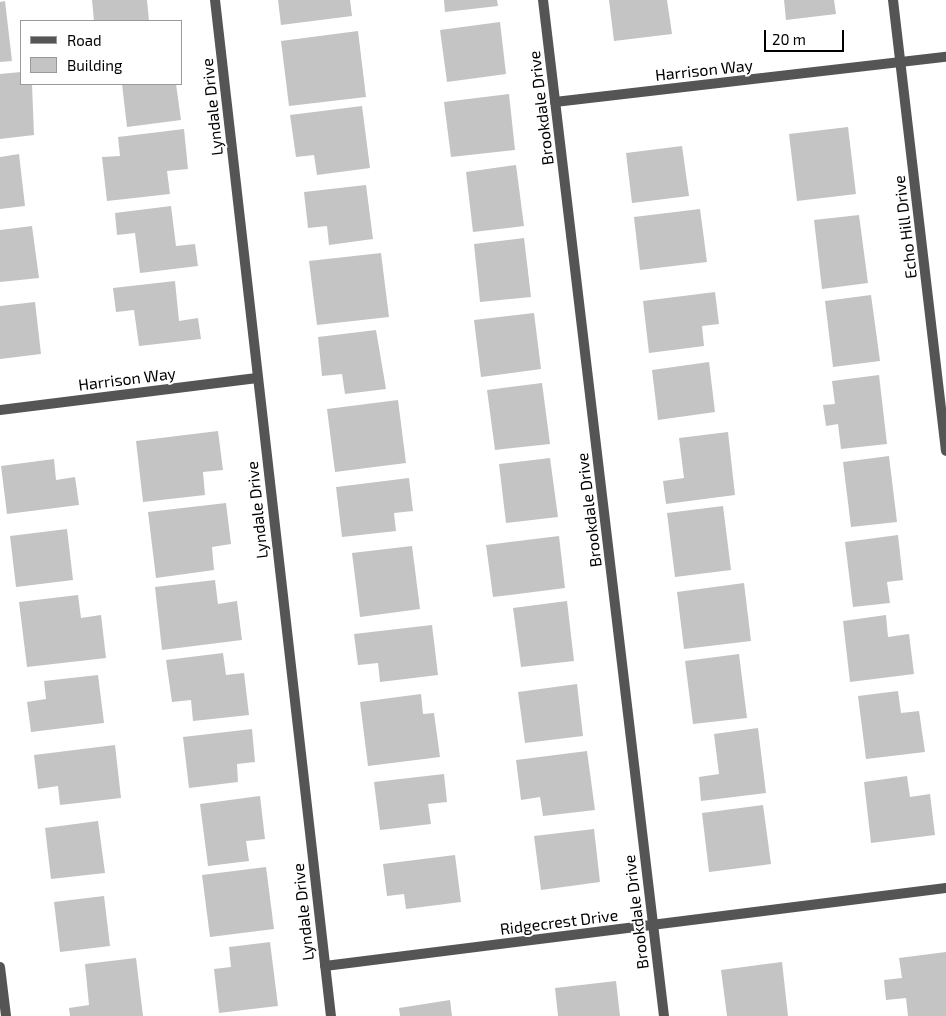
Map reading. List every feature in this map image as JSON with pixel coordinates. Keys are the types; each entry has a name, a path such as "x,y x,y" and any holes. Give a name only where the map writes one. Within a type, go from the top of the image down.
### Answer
{"street":[{"name":"Lyndale Drive","path":"215,0 331,1016"},
{"name":"Brookdale Drive","path":"543,0 664,1016"},
{"name":"Echo Hill Drive","path":"893,0 943,405 946,451"},
{"name":"Harrison Way","path":"555,102 946,57"},
{"name":"Harrison Way","path":"0,410 258,378"},
{"name":"Ridgecrest Drive","path":"324,966 946,888"},
{"path":"0,967 6,1016"}],"building":[{"path":"92,0 147,0 149,20 94,20"},
{"path":"278,0 350,0 352,16 281,25"},
{"path":"444,0 497,0 498,6 445,12"},
{"path":"609,0 667,0 672,34 614,41"},
{"path":"784,0 834,0 836,14 786,20"},
{"path":"5,1 12,61 0,62 0,2"},
{"path":"500,22 506,74 447,82 440,30"},
{"path":"358,31 366,97 289,106 281,41"},
{"path":"20,72 20,85 32,85 34,135 0,139 0,74"},
{"path":"122,85 176,85 181,120 127,127"},
{"path":"509,94 515,150 451,157 444,102"},
{"path":"362,106 370,168 317,175 314,155 296,157 290,115"},
{"path":"848,127 856,194 797,201 789,134"},
{"path":"184,129 188,169 167,171 170,194 107,201 102,157 120,156 118,137"},
{"path":"682,146 689,196 632,203 626,153"},
{"path":"19,154 25,206 0,209 0,157"},
{"path":"516,165 524,226 473,232 466,172"},
{"path":"366,185 373,239 329,245 327,226 308,228 304,192"},
{"path":"171,206 176,246 195,244 198,266 140,273 135,233 117,235 115,213"},
{"path":"700,209 707,262 640,270 634,217"},
{"path":"859,215 868,283 822,289 814,220"},
{"path":"32,226 39,278 0,282 0,230"},
{"path":"524,238 531,297 480,302 474,244"},
{"path":"381,253 389,317 317,325 309,261"},
{"path":"175,281 179,321 198,318 201,339 139,346 134,310 116,312 113,288"},
{"path":"715,292 719,324 702,326 704,346 649,353 643,301"},
{"path":"871,295 880,361 833,367 825,301"},
{"path":"35,302 41,354 0,359 0,306"},
{"path":"534,313 541,369 481,377 474,320"},
{"path":"376,330 386,389 345,394 342,374 322,376 318,337"},
{"path":"709,362 715,412 658,420 652,370"},
{"path":"879,375 887,444 841,449 838,424 826,426 823,405 835,404 832,381"},
{"path":"542,383 550,444 495,450 487,390"},
{"path":"398,400 406,463 335,472 327,409"},
{"path":"218,431 223,470 203,472 205,495 143,502 136,441"},
{"path":"728,432 735,495 666,504 663,481 684,478 679,438"},
{"path":"889,456 897,522 851,527 843,462"},
{"path":"550,458 558,517 506,523 499,464"},
{"path":"54,459 56,480 75,477 79,505 7,514 1,466"},
{"path":"409,478 413,511 394,513 396,531 342,537 336,487"},
{"path":"226,503 231,544 212,547 214,570 156,578 148,512"},
{"path":"723,506 731,570 675,577 667,513"},
{"path":"67,529 73,580 16,587 10,536"},
{"path":"898,535 903,580 887,582 890,603 853,607 845,542"},
{"path":"559,536 565,588 493,597 486,545"},
{"path":"412,546 420,609 360,617 352,553"},
{"path":"215,580 218,604 237,601 242,640 162,650 155,587"},
{"path":"744,583 751,641 684,649 677,592"},
{"path":"78,595 81,618 101,615 106,658 27,667 19,602"},
{"path":"567,601 574,661 521,667 513,608"},
{"path":"886,615 888,637 909,634 914,674 850,682 843,621"},
{"path":"432,625 438,675 380,682 378,663 358,665 354,634"},
{"path":"223,653 226,675 244,673 249,715 193,721 191,700 172,702 166,660"},
{"path":"739,654 747,718 693,724 685,661"},
{"path":"98,675 104,723 31,732 27,702 46,699 44,681"},
{"path":"577,684 583,736 525,743 518,692"},
{"path":"898,691 901,713 919,711 925,752 866,759 858,696"},
{"path":"421,694 423,714 434,713 440,757 368,766 360,702"},
{"path":"758,728 766,793 701,801 699,777 719,774 714,734"},
{"path":"252,729 255,762 237,764 238,782 189,788 183,737"},
{"path":"115,745 121,798 60,805 58,786 38,789 34,755"},
{"path":"587,751 595,810 543,816 540,797 521,800 516,760"},
{"path":"444,774 447,802 428,804 431,824 380,830 374,782"},
{"path":"907,776 910,797 930,794 935,835 871,843 864,782"},
{"path":"260,796 265,839 246,841 249,861 208,866 200,804"},
{"path":"763,805 771,864 709,872 702,813"},
{"path":"98,821 105,873 51,879 45,828"},
{"path":"594,829 600,882 541,890 534,836"},
{"path":"455,855 461,902 406,909 404,894 387,896 383,864"},
{"path":"266,867 274,929 210,937 202,875"},
{"path":"104,896 110,946 60,952 54,902"},
{"path":"270,942 278,1006 219,1013 214,969 231,967 229,947"},
{"path":"946,952 946,1016 908,1016 906,998 886,1000 884,980 902,978 899,958"},
{"path":"136,958 143,1016 70,1016 69,1008 89,1005 85,964"},
{"path":"782,962 788,1016 727,1016 721,970"},
{"path":"616,981 620,1016 558,1016 555,988"},
{"path":"450,1000 452,1016 400,1016 399,1008"}]}
